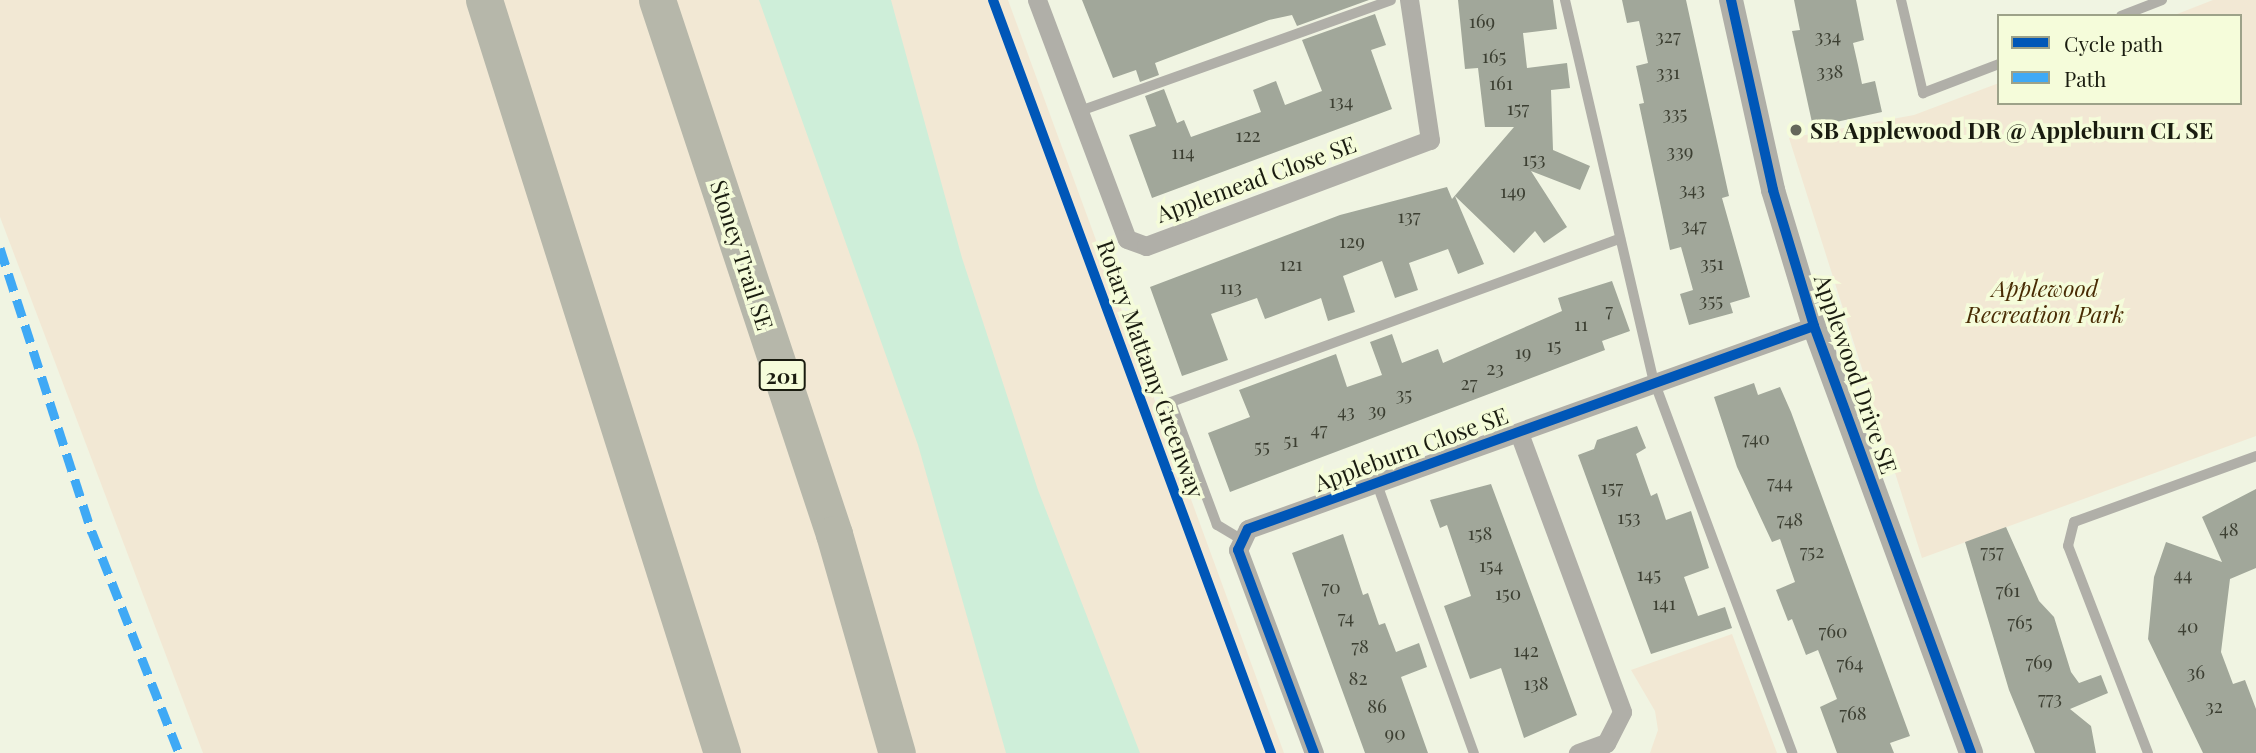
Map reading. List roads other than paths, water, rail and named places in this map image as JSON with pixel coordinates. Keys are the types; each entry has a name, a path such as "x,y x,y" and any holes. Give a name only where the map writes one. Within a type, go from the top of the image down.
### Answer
{"highway":[{"path":"484,0 722,753"},
{"name":"Stoney Trail SE","path":"657,0 834,534 897,753"}],"street":[{"name":"Applemead Close SE","path":"1037,0 1127,239 1146,246 1430,140 1409,0"},
{"name":"Applewood Drive SE","path":"1731,0 1773,190 1814,326 1971,753"},
{"name":"Appleburn Close SE","path":"1239,538 1654,381 1814,326"},
{"name":"Appleburn Close SE","path":"1519,433 1622,712 1606,743 1578,753"},
{"path":"1239,538 1238,550 1314,753"}],"lane":[{"path":"1080,111 1391,0"},
{"path":"1565,0 1654,381 1792,753"},
{"path":"1901,0 1923,93 1997,65"},
{"path":"2126,14 2162,0"},
{"path":"1239,538 1217,525 1171,402 1620,239"},
{"path":"2148,753 2068,545 2074,522 2256,456"},
{"path":"1377,484 1474,753"}],"place":[{"name":"SB Applewood DR @ Appleburn CL SE","path":"1796,130"}],"park label":[{"name":"Applewood Recreation Park","path":"2045,301"}]}
